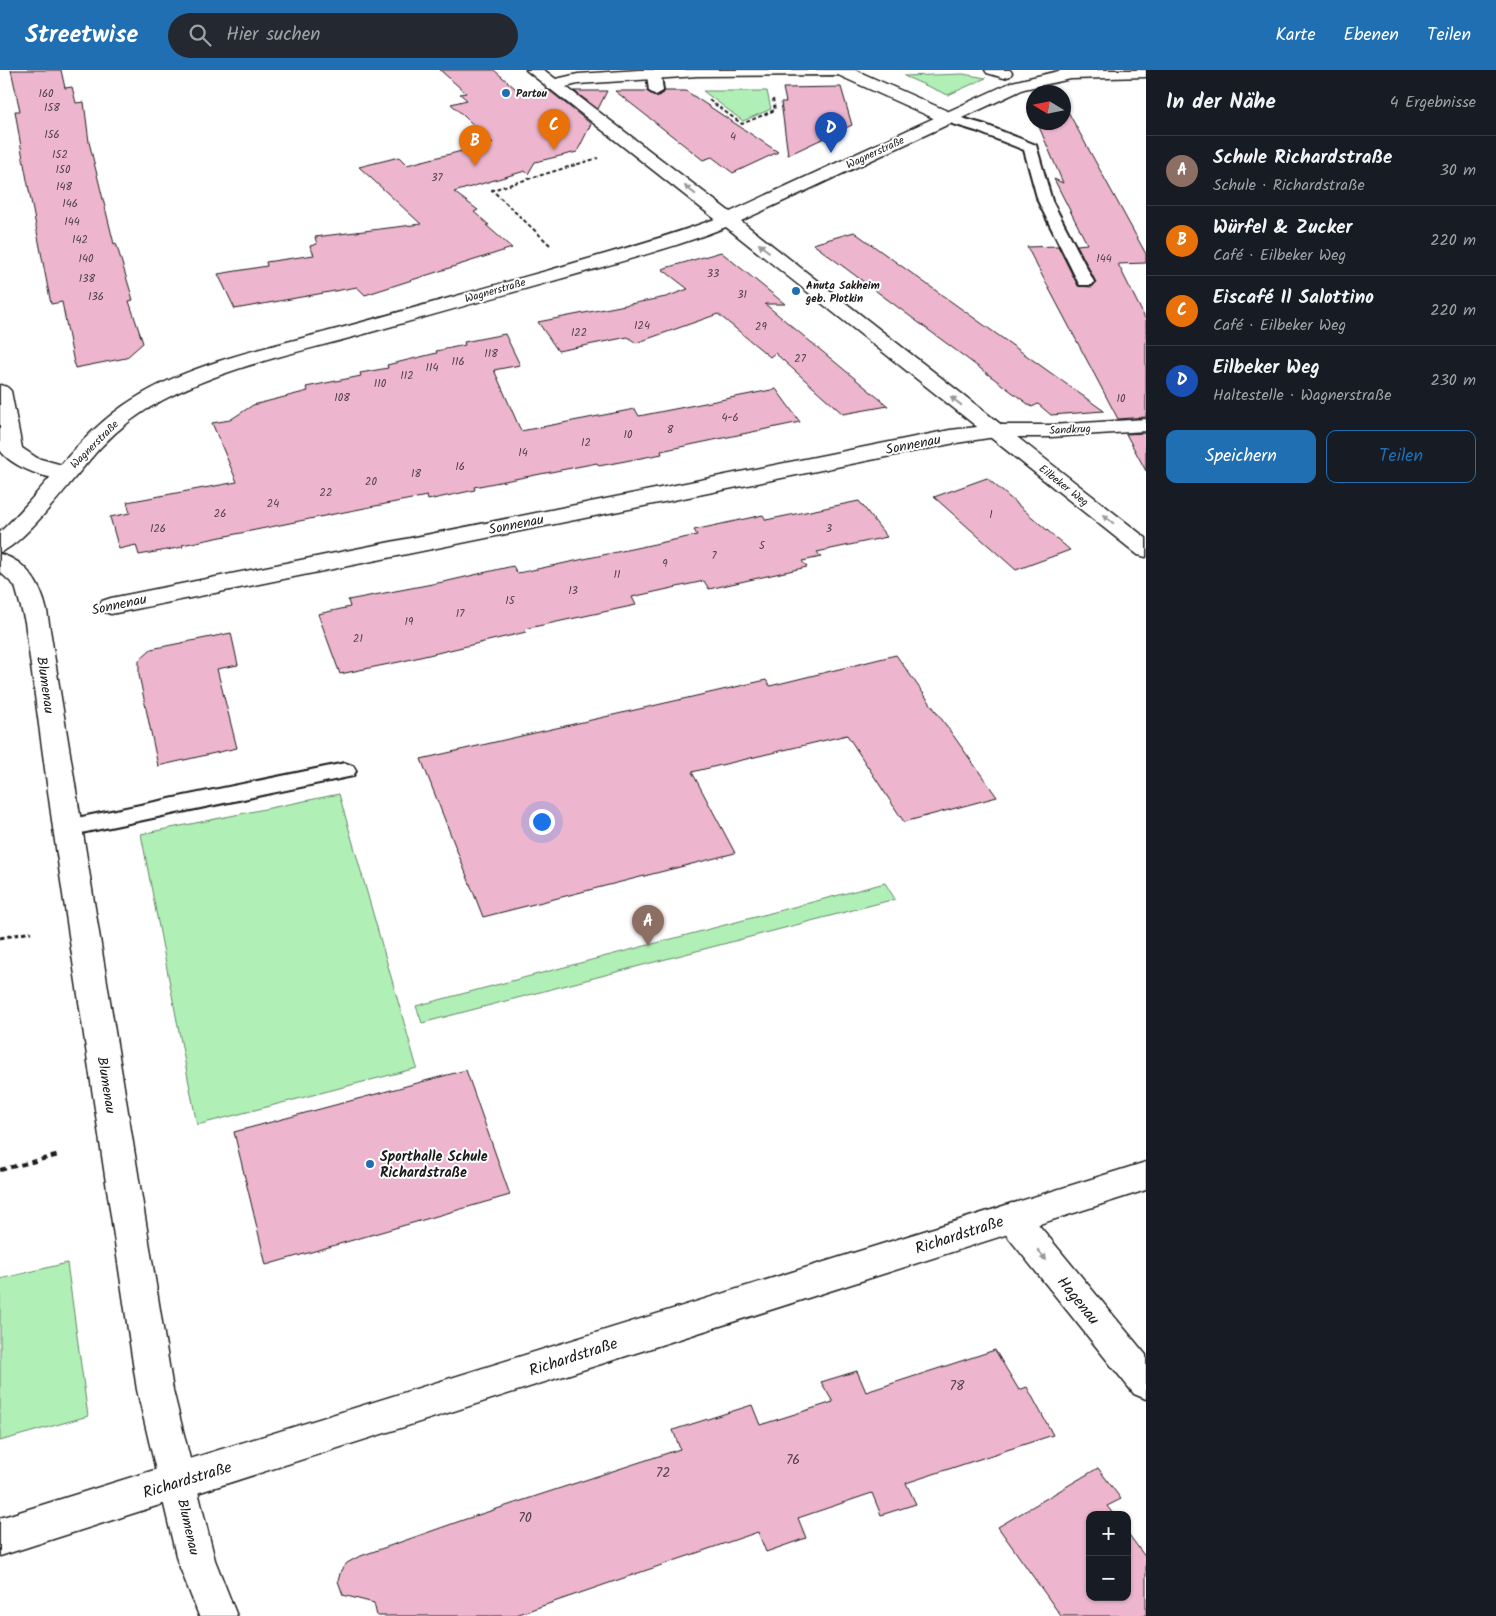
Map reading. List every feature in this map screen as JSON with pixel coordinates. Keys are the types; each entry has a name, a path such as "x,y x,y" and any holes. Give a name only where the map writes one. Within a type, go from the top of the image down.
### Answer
{"street":[{"name":"Eilbeker Weg","path":"534,70 728,220 1146,550"},
{"path":"553,85 578,79 655,83 698,71 841,70 948,118"},
{"name":"Wagnerstraße","path":"0,545 30,517 65,473 96,439 136,407 170,388 273,353 697,232 728,220 1028,82 1068,73 1146,72"},
{"path":"0,391 11,450 16,456 30,463 65,473"},
{"name":"Sandkrug","path":"995,430 1051,431 1146,425"},
{"name":"Sonnenau","path":"111,606 950,436 995,430"},
{"name":"Blumenau","path":"0,561 23,577 30,589 37,622 67,828 155,1390 196,1560 218,1616"},
{"name":"Richardstraße","path":"0,1536 178,1482 1146,1176"},
{"name":"Hagenau","path":"1012,1218 1146,1382"}],"lane":[{"path":"948,118 981,128 1031,148 1045,201 1086,282"},
{"path":"67,828 345,771"}],"path":[{"path":"706,97 742,124 775,110 771,94"},
{"path":"574,268 492,190 634,147"},
{"path":"0,938 31,932"},
{"path":"0,1170 59,1155"}],"green space":[{"path":"963,74 986,78 948,95 904,76"},
{"path":"703,91 767,91 771,109 743,121"},
{"path":"339,794 417,1068 197,1125 141,834"},
{"path":"885,883 895,899 422,1023 416,1006"},
{"path":"67,1263 88,1416 0,1441 0,1279"}],"building":[{"path":"11,70 61,70 65,88 72,87 76,103 84,102 89,142 114,244 116,243 133,300 129,301 143,343 126,358 75,368 62,302 51,304 23,159 15,111 20,111"},
{"path":"440,70 494,70 516,89 550,91 591,124 577,152 535,162 528,174 525,171 454,192 478,210 474,212 512,248 365,295 357,287 235,309 218,274 267,266 266,262 314,255 310,246 317,244 315,237 421,224 359,167 399,157 407,165 493,143 451,104 467,100 460,94 466,93"},
{"path":"841,87 852,125 788,155 781,102 786,102 783,88"},
{"path":"574,91 607,91 598,109"},
{"path":"615,91 647,91 657,97 665,91 686,91 778,152 733,173 712,157 703,160"},
{"path":"1071,117 1146,254 1146,263 1118,264 1146,320 1146,417 1118,419 1027,247 1058,246 1078,286 1092,287 1096,283 1077,245 1087,244 1054,179 1063,183 1040,130 1071,130"},
{"path":"854,232 1104,411 1051,415 1038,404 1032,407 813,244"},
{"path":"721,252 785,304 765,304 888,406 843,414 775,353 770,357 718,314 636,343 628,337 558,351 538,322 666,297 688,289 662,269"},
{"path":"505,334 520,365 494,370 521,431 635,409 639,416 776,389 800,422 661,451 662,454 599,466 597,463 474,487 475,490 428,500 427,496 329,515 182,545 183,547 139,555 136,545 119,549 110,517 130,513 127,502 237,482 212,423 230,420 253,405 308,391 306,387 361,376 360,373 388,368 387,365 465,345 464,342"},
{"path":"1146,433 1146,471 1126,434"},
{"path":"987,478 1070,550 1016,570 934,497"},
{"path":"859,501 887,537 817,552 821,557 802,561 807,567 709,589 704,581 632,597 636,605 524,629 526,632 399,662 340,674 318,614 350,607 348,600 448,581 513,566 517,573 523,572 697,535 694,530 763,515 766,520"},
{"path":"231,633 238,665 217,669 237,748 158,766 139,675 139,660 151,649"},
{"path":"896,655 997,797 904,822 847,735 692,772 735,853 483,917 421,759 766,680 770,686"},
{"name":"Sporthalle Schule Richardstraße","path":"466,1070 510,1195 266,1265 234,1132"},
{"path":"995,1350 1019,1390 1027,1387 1053,1435 906,1483 916,1504 881,1515 872,1493 798,1518 806,1538 766,1552 758,1532 513,1616 377,1616 374,1603 343,1595 338,1581 341,1570 347,1563 358,1557 466,1519 680,1449 673,1430 752,1405 760,1425 833,1402 821,1382 857,1371 866,1392"},
{"path":"1098,1468 1121,1499 1107,1506 1111,1511 1086,1511 1086,1601 1131,1601 1131,1537 1146,1558 1146,1616 1061,1616 998,1527"}],"place":[{"name":"Partou","path":"506,93"},
{"name":"Eiscafé Il Salottino","path":"554,150"},
{"name":"Eilbeker Weg","path":"831,153"},
{"name":"Würfel & Zucker","path":"475,166"},
{"name":"Anuta Sakheim geb. Plotkin","path":"796,291"},
{"name":"Schule Richardstraße","path":"648,946"},
{"name":"Sporthalle Schule Richardstraße","path":"370,1164"}]}
